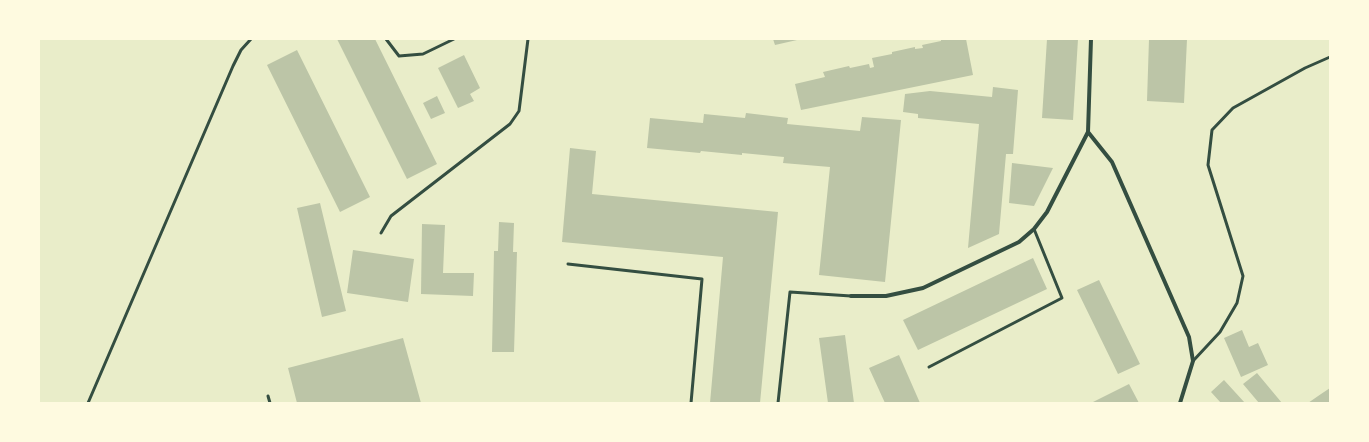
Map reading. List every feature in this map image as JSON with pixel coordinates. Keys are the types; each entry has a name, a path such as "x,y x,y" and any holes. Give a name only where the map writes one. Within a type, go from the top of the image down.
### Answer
{"street":[{"path":"851,296 886,296 923,288 1019,242 1034,229 1047,212 1088,132 1092,39"},
{"path":"1088,132 1112,162 1189,337 1193,361 1180,403"}],"lane":[{"path":"88,403 233,66 241,50 252,39"},
{"path":"386,39 399,56 423,54 454,39"},
{"path":"381,233 392,216 510,124 519,111 528,39"},
{"path":"1193,361 1220,332 1237,303 1243,276 1208,165 1212,130 1233,108 1305,68 1330,57"},
{"path":"929,367 1062,298 1034,229"},
{"path":"568,264 702,279 691,403"},
{"path":"778,403 790,292 851,296"},
{"path":"268,396 270,403"}],"building":[{"path":"337,39 375,39 437,164 407,179"},
{"path":"773,39 797,39 797,40 775,45"},
{"path":"941,39 966,39 973,75 801,110 795,84 825,77 823,72 849,66 850,68 869,64 870,68 874,67 872,58 915,47 915,49 923,48 922,45 941,41"},
{"path":"1047,39 1078,39 1073,120 1042,118"},
{"path":"1149,39 1187,39 1184,103 1147,101"},
{"path":"297,50 370,197 340,212 267,65"},
{"path":"464,55 480,88 470,94 474,101 458,108 438,68"},
{"path":"993,87 1018,90 1013,154 1006,154 999,234 968,248 979,124 918,118 918,114 903,112 905,94 930,91 992,97"},
{"path":"437,96 445,113 431,119 423,103"},
{"path":"746,113 788,118 787,124 860,131 862,117 901,120 885,282 819,275 830,167 783,163 784,157 701,151 700,153 647,148 650,118 703,123 704,114 745,118"},
{"path":"570,148 596,151 592,194 778,212 760,403 710,403 723,257 562,242"},
{"path":"1012,163 1053,168 1034,206 1009,203"},
{"path":"320,203 346,311 322,317 297,208"},
{"path":"499,222 514,223 513,252 517,252 514,352 492,352 494,251 498,251"},
{"path":"422,224 445,225 443,273 474,273 473,296 421,294"},
{"path":"353,250 414,259 408,302 347,293"},
{"path":"1033,258 1047,289 918,350 903,320"},
{"path":"1099,280 1140,364 1118,374 1077,290"},
{"path":"1242,330 1249,347 1258,343 1268,365 1241,377 1224,338"},
{"path":"845,335 854,403 828,403 819,338"},
{"path":"403,338 421,403 297,403 288,368"},
{"path":"899,355 920,403 885,403 869,368"},
{"path":"1257,373 1282,403 1259,403 1243,384"},
{"path":"1224,380 1245,403 1221,403 1211,392"},
{"path":"1129,384 1139,403 1091,403"},
{"path":"1330,388 1330,403 1308,403 1321,394"}]}
